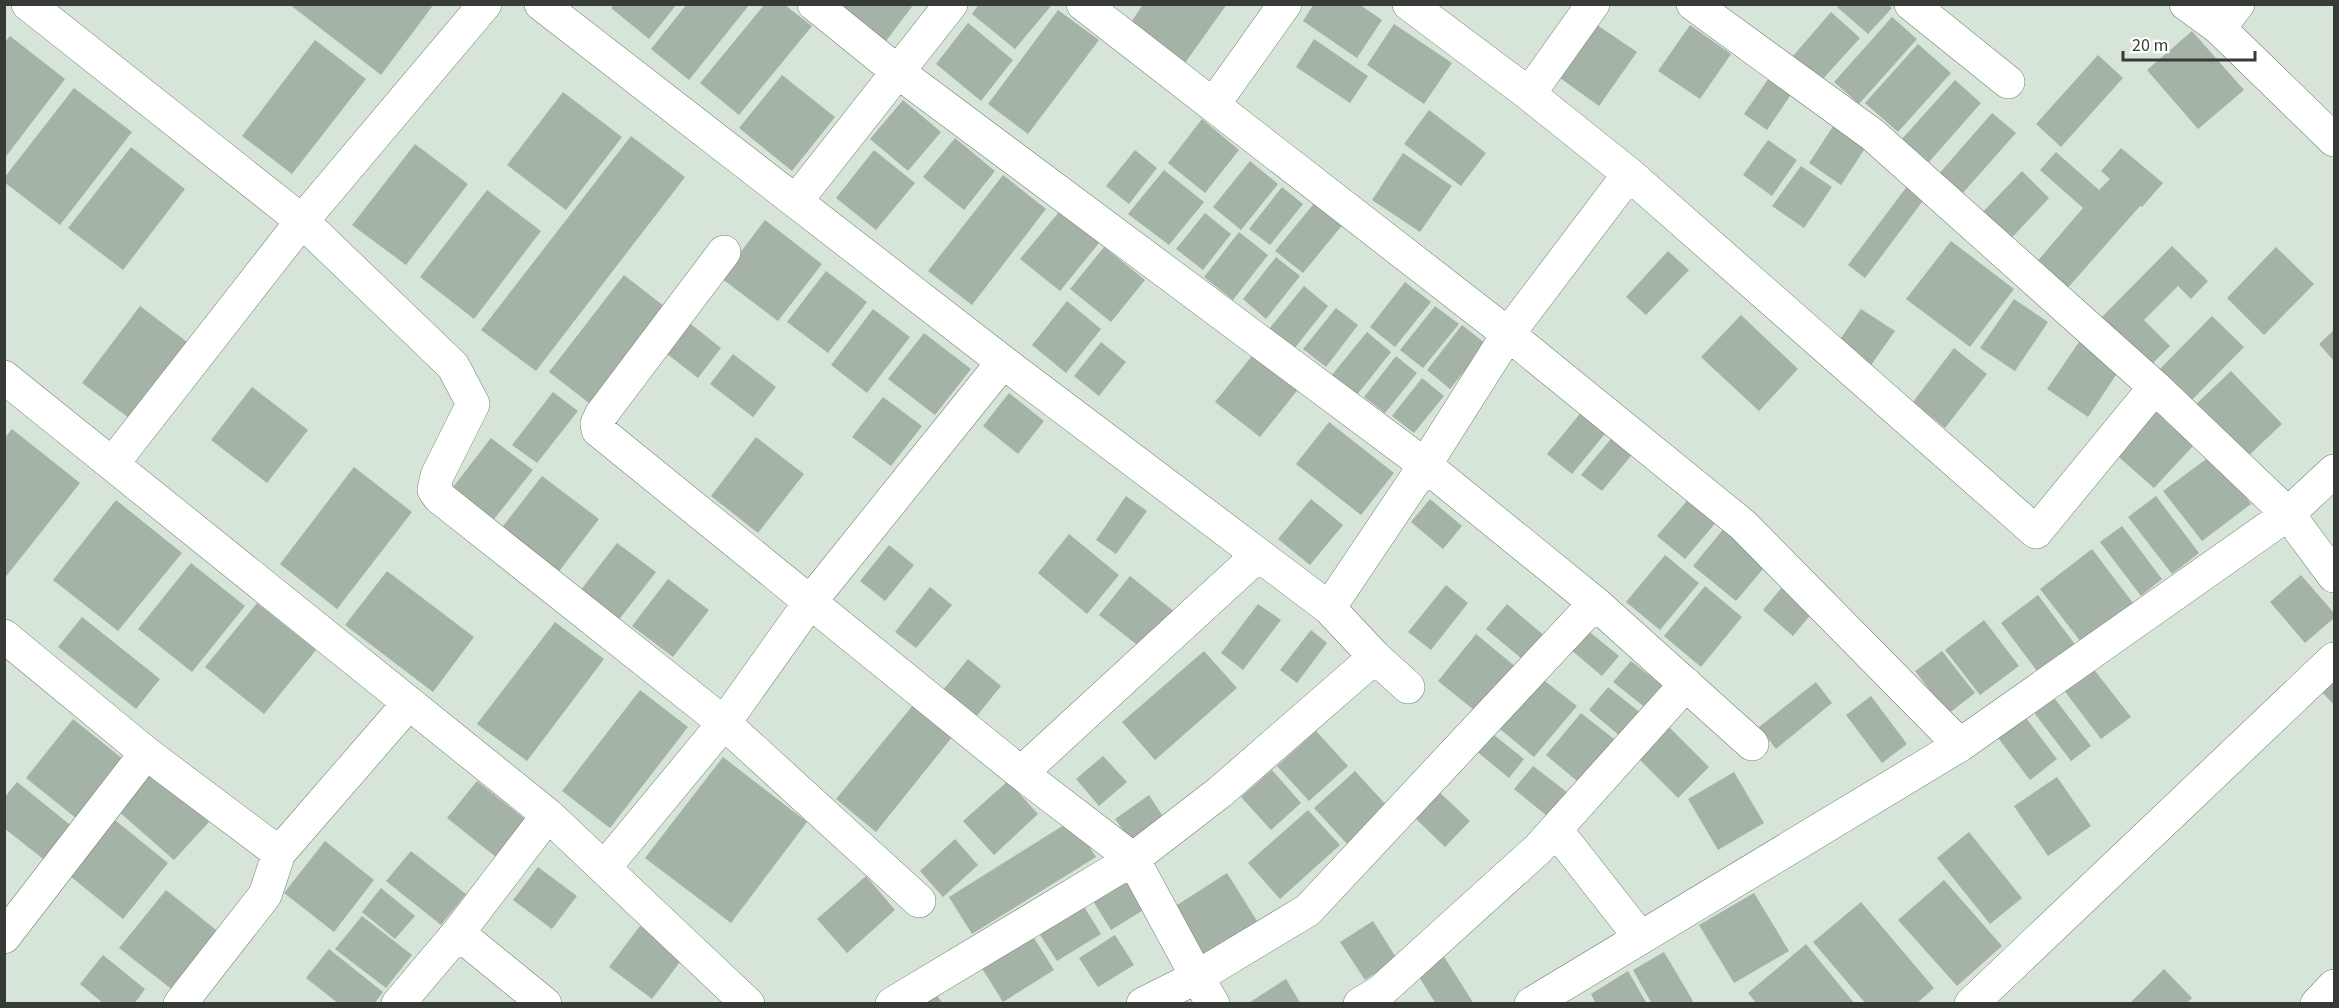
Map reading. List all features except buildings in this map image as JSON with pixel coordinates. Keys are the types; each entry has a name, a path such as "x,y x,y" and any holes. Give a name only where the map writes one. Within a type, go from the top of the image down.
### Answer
{"street":[{"path":"28,4 303,221 453,366 473,404 437,476 434,490 439,497 724,723 919,901"},
{"path":"113,463 303,221 485,4"},
{"path":"541,4 1003,362 1329,608 1375,657 1408,687"},
{"path":"814,4 898,72 1425,465 1595,603 1752,744"},
{"path":"796,201 951,4"},
{"path":"1083,4 1508,334 1743,525 1960,745"},
{"path":"1213,105 1286,4"},
{"path":"1409,4 1529,93 1629,174 2036,532 2155,387"},
{"path":"1529,93 1593,4"},
{"path":"1693,4 1873,135 2155,387 2288,514 2334,576"},
{"path":"1911,4 2008,82"},
{"path":"2186,4 2229,16 2334,140"},
{"path":"1329,608 1425,465 1508,334 1629,174"},
{"path":"724,252 600,415 598,430 1021,773 1133,859 1205,990"},
{"path":"605,867 724,723 810,602 1003,362"},
{"path":"4,377 548,815 748,1004"},
{"path":"1531,1004 1960,745 2288,514 2334,471"},
{"path":"1021,773 1258,555"},
{"path":"1143,1004 1205,990 1308,910 1595,603"},
{"path":"9,649 279,853"},
{"path":"892,1004 1133,859 1220,792 1375,657"},
{"path":"1971,1004 2334,659"},
{"path":"1360,1004 1380,992 1538,849 1686,684"},
{"path":"180,1004 265,895 279,853 409,703"},
{"path":"4,937 146,753"},
{"path":"398,1004 458,933 548,815"},
{"path":"1556,830 1640,937"},
{"path":"458,933 545,1004"},
{"path":"2317,1004 2334,986"}]}
